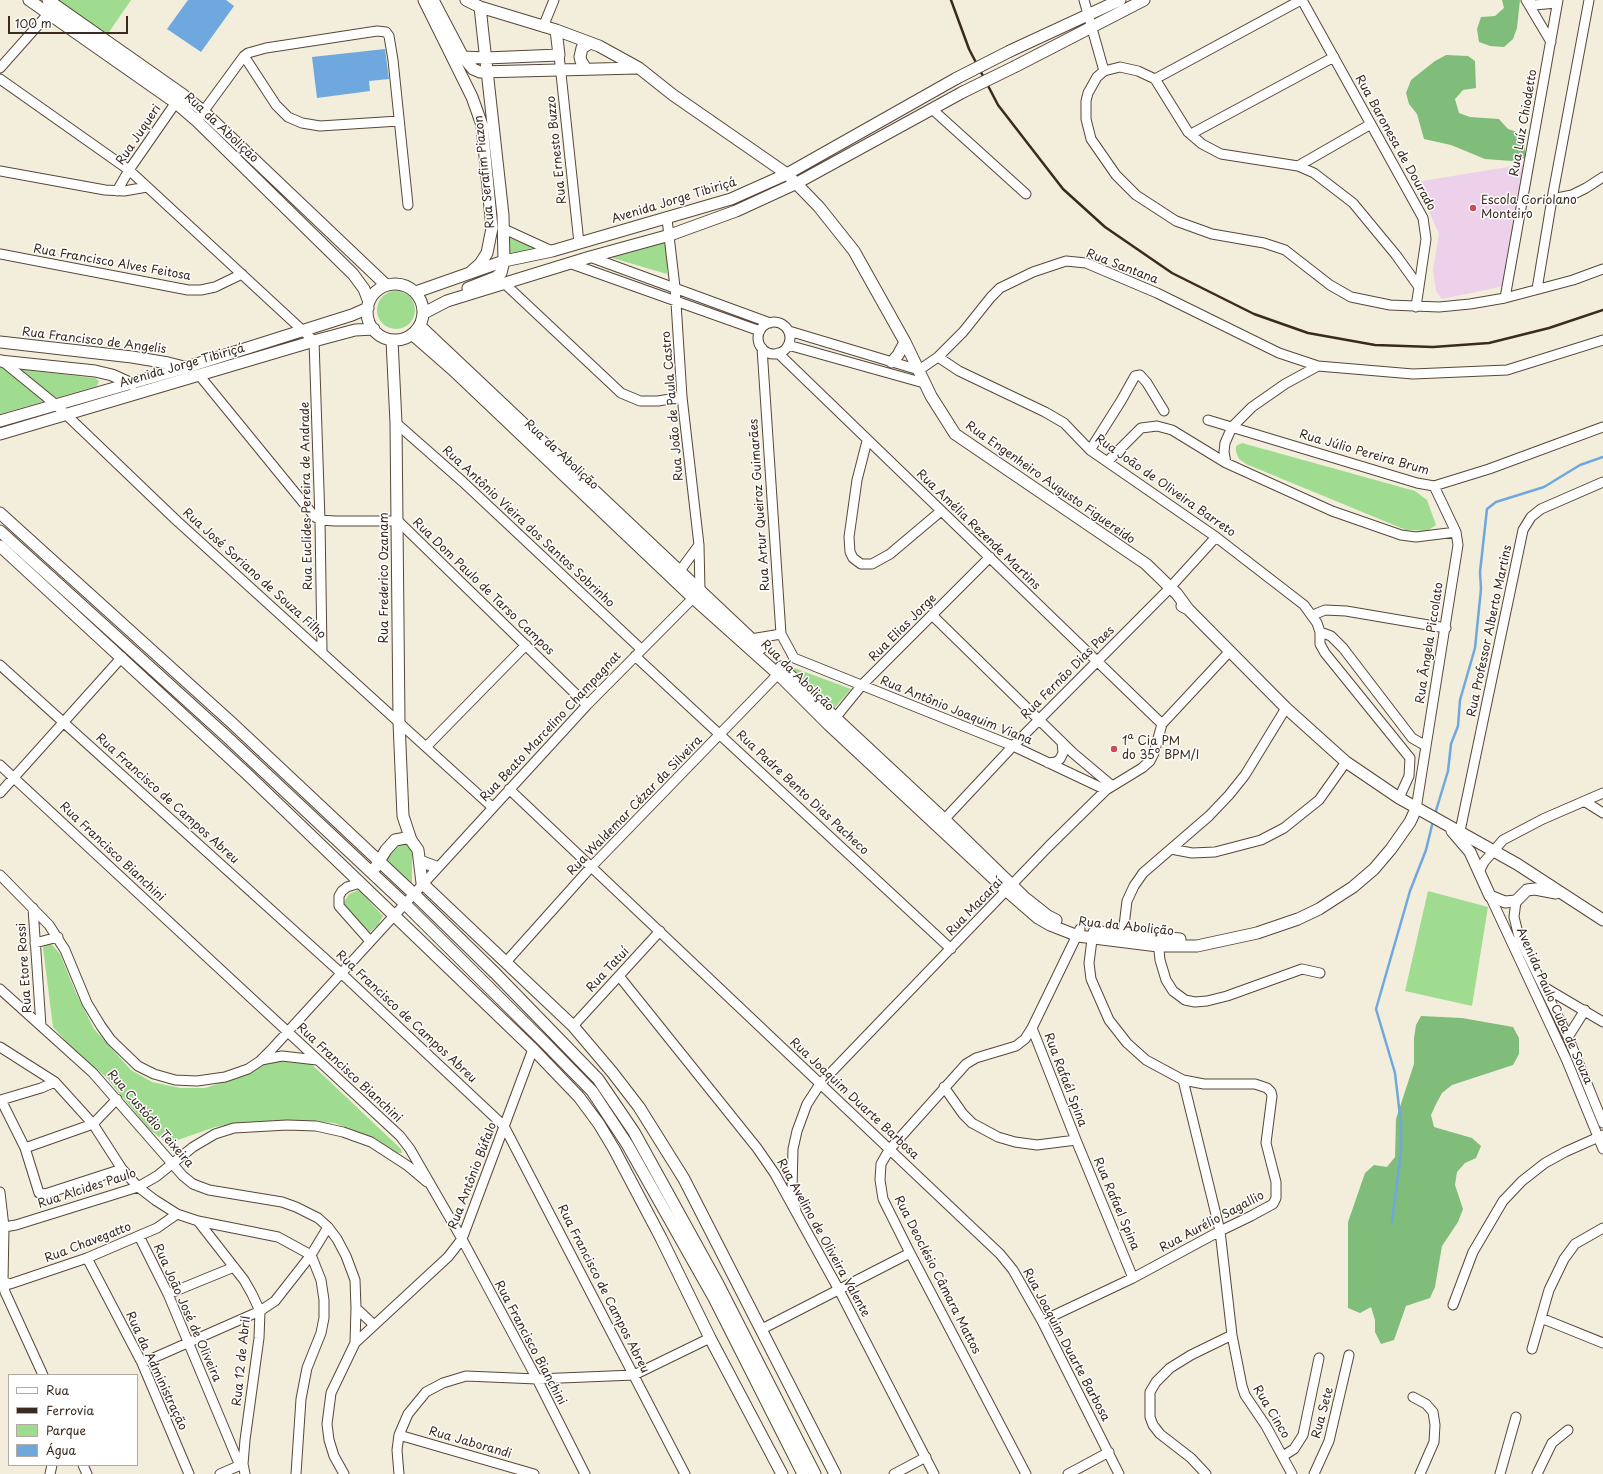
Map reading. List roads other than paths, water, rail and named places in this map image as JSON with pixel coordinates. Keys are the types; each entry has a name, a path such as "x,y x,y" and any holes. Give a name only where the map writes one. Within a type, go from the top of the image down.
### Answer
{"main road":[{"name":"Rua da Abolição","path":"48,0 179,98 196,121 353,274 364,288 369,305"},
{"path":"424,0 472,96 482,124 492,228 487,254 480,264 466,276"},
{"path":"433,0 463,57 473,70 488,72 592,68 639,68"},
{"name":"Rua Engenheiro Augusto Figuereido","path":"466,0 480,7 556,30 594,44 639,68 673,96 786,174 819,207 854,251 905,342 924,382 944,418 955,434 978,451 1113,540 1153,570 1168,590 1286,708 1346,762 1421,812 1446,825"},
{"name":"Avenida Jorge Tibiriçá","path":"416,292 466,276 504,261 552,251 667,219 731,199 786,174 957,78 1010,51 1120,0"},
{"path":"424,313 447,301 590,256 670,236 796,184 963,92 1092,28 1144,0"},
{"name":"Rua da Abolição","path":"30,2 179,98 204,111 386,286"},
{"name":"Rua Serafim Piazon","path":"447,301 464,290 496,277 501,273 504,261 504,229 480,7"},
{"path":"463,57 486,58 559,55 556,30"},
{"path":"594,44 602,54 602,59 592,68 580,57 582,48 594,44"},
{"path":"401,284 416,292 420,298 424,313 420,326 412,334 403,339 392,340 380,335 374,330 369,322 369,305 377,291 386,286 401,284"},
{"name":"Avenida Jorge Tibiriçá","path":"0,422 54,404 184,368 352,315 369,305"},
{"name":"Rua da Abolição","path":"420,326 697,594 781,672 836,717 1038,918 1064,932 1197,946 1206,943 1234,939 1281,926 1335,900 1374,869 1391,849 1410,822 1421,812"},
{"name":"Avenida Jorge Tibiriçá","path":"0,434 136,393 199,376 314,340 355,330 374,330"},
{"name":"Rua da Abolição","path":"412,334 677,575"},
{"name":"Rua Frederico Ozanam","path":"392,340 396,423 399,722 403,816 411,840 418,850 422,883"},
{"name":"Rua Francisco de Angelis","path":"0,342 138,358 184,368"},
{"path":"892,362 898,355 905,342"},
{"path":"1,360 95,370 131,382 136,393"},
{"path":"95,370 101,376 104,390"},
{"path":"0,513 232,723 413,893 575,1053 598,1079 634,1132 718,1284 815,1474"},
{"path":"0,531 226,736 404,903 552,1049 592,1091 627,1144 714,1298 803,1474"},
{"path":"0,546 247,774 533,1049 579,1097 598,1124 661,1238 710,1338 782,1474"},
{"name":"Rua da Abolição","path":"697,594 751,639 829,725 941,823"},
{"name":"Rua Frederico Ozanam","path":"372,874 386,850 395,840 403,816"},
{"path":"1446,825 1460,831 1528,871 1603,920"},
{"path":"1446,825 1470,852 1480,870 1483,882 1490,896 1505,902 1516,902 1527,890 1528,871"},
{"path":"395,840 406,838 411,840"},
{"path":"420,861 436,868"},
{"path":"360,883 372,874"},
{"path":"422,883 573,1026 639,1107 660,1140 712,1230 835,1474"},
{"path":"1527,890 1541,890 1565,895"},
{"name":"Rua da Abolição","path":"1093,935 1123,934 1158,942"}],"street":[{"path":"543,27 554,0"},
{"path":"1084,0 1104,71"},
{"path":"1155,79 1301,0"},
{"name":"Rua Baronesa de Dourado","path":"1301,0 1423,218 1426,239 1416,307"},
{"path":"1527,0 1534,5 1557,1"},
{"path":"1527,0 1550,42"},
{"path":"1537,289 1589,0"},
{"name":"Rua Luíz Chiodetto","path":"1505,298 1557,1"},
{"path":"0,68 48,14"},
{"path":"196,121 244,56 266,48 377,31 386,32 390,40 408,205"},
{"name":"Rua Ernesto Buzzo","path":"559,55 579,243"},
{"path":"244,56 276,105 288,116 302,123 320,126 399,121"},
{"path":"1191,134 1334,57"},
{"path":"1420,287 1353,203 1329,183 1298,166 1221,154 1202,144 1191,134 1155,79 1138,71 1120,66 1104,71 1097,78 1088,93 1086,101 1086,119 1091,139 1116,174 1136,195 1176,221 1212,234 1277,246 1285,250 1330,285 1351,298 1390,305 1416,307 1447,306 1505,298 1603,269"},
{"path":"0,80 129,170 314,340"},
{"name":"Rua Juqueri","path":"117,191 129,170 179,98"},
{"path":"932,109 1026,194"},
{"path":"1298,166 1371,124"},
{"path":"0,171 68,184 117,191 147,188"},
{"path":"1552,199 1572,195 1603,177"},
{"name":"Rua João de Paula Castro","path":"667,219 670,236 682,397 699,545 697,594"},
{"path":"504,229 552,251"},
{"name":"Rua Francisco Alves Feitosa","path":"0,254 188,290 201,290 215,287 242,274"},
{"path":"590,256 770,323 779,323 789,331 918,370"},
{"name":"Rua Santana","path":"918,370 938,357 963,332 990,297 1000,288 1033,272 1066,261 1086,263 1157,293 1279,353 1318,366 1413,374 1507,370 1603,340"},
{"path":"569,263 760,331"},
{"path":"505,284 621,393 640,401 658,401 682,397"},
{"path":"770,323 760,331 758,340 762,348 769,353 778,353 788,345 790,336 789,331"},
{"name":"Rua Euclides Pereira de Andrade","path":"314,340 320,520 322,652"},
{"path":"788,345 924,382"},
{"name":"Rua Artur Queiroz Guimarães","path":"762,348 781,634 794,658"},
{"name":"Rua Amélia Rezende Martins","path":"778,353 867,441 1162,724"},
{"name":"Rua João de Oliveira Barreto","path":"938,357 959,371 1045,412 1064,423 1090,450 1216,537 1304,605 1312,616 1320,632 1320,644 1325,653 1410,758 1422,770"},
{"name":"Rua José Soriano de Souza Filho","path":"1,360 65,414 176,520 492,808"},
{"path":"1226,463 1224,452 1225,444 1232,427 1252,407 1285,384 1318,366"},
{"path":"1090,450 1135,376 1140,375 1147,383 1164,411"},
{"path":"199,376 307,509 320,520"},
{"name":"Rua Júlio Pereira Brum","path":"1208,420 1418,483 1434,486 1489,469 1603,427"},
{"name":"Rua Antônio Vieira dos Santos Sobrinho","path":"396,423 463,482 638,652"},
{"path":"1108,461 1141,428 1157,426 1172,430 1226,463 1332,510 1401,534 1416,537 1456,532"},
{"path":"867,441 857,480 849,537 850,552 853,558 861,564 872,564 890,554 941,511"},
{"name":"Rua Professor Alberto Martins","path":"1460,831 1523,530 1531,517 1541,509 1603,482"},
{"name":"Rua Ângela Piccolato","path":"1421,812 1422,770 1458,546 1456,532 1434,486"},
{"name":"Rua Dom Paulo de Tarso Campos","path":"320,520 335,522 398,521 587,705"},
{"name":"Rua Fernão Dias Paes","path":"941,823 1012,746 1168,590 1216,537"},
{"path":"677,575 699,545"},
{"name":"Rua Elias Jorge","path":"836,717 862,685 990,558"},
{"name":"Rua Beato Marcelino Champagnat","path":"422,883 587,705 697,594"},
{"path":"1312,616 1325,610 1346,611 1446,628"},
{"path":"933,616 1108,788"},
{"path":"1320,632 1331,636 1412,738 1426,746"},
{"path":"751,639 781,634"},
{"path":"426,747 526,645"},
{"name":"Rua Macaraí","path":"796,1211 792,1189 793,1149 797,1131 807,1104 820,1084 1108,788 1150,762 1162,724 1230,651"},
{"name":"Rua Padre Bento Dias Pacheco","path":"638,652 721,734 951,949"},
{"path":"0,793 122,658"},
{"name":"Rua Antônio Joaquim Viana","path":"794,658 1012,746 1108,788"},
{"name":"Rua Francisco de Campos Abreu","path":"0,665 340,973 504,1126 685,1474"},
{"name":"Rua Waldemar Cézar da Silveira","path":"506,962 591,867 781,672"},
{"path":"1123,934 1127,901 1134,886 1143,873 1208,816 1229,795 1245,775 1286,708"},
{"path":"1048,763 1060,759 1063,753 1062,742"},
{"path":"1399,798 1409,776 1410,758"},
{"path":"1171,849 1192,853 1215,852 1249,844 1284,828 1319,800 1346,762"},
{"name":"Rua Francisco Bianchini","path":"0,765 400,1136 410,1149 433,1187 462,1239 585,1474"},
{"name":"Rua Joaquim Duarte Barbosa","path":"509,789 889,1150 966,1219 1000,1254 1013,1270 1042,1321 1119,1474"},
{"path":"1480,870 1493,850 1510,836 1543,819 1603,793"},
{"path":"1584,801 1603,813"},
{"path":"0,875 33,908 58,937 88,1003 111,1040 138,1066 154,1074 175,1080 196,1081 225,1077 248,1069 260,1061 422,883"},
{"path":"360,883 342,891 339,896 339,906 370,941"},
{"name":"Avenida Paulo Cuba de Souza","path":"1490,896 1564,1054 1600,1136 1603,1149"},
{"name":"Avenida Paulo Cuba de Souza","path":"1516,902 1514,917 1519,937 1568,1037 1603,1123"},
{"name":"Rua Etore Rossi","path":"33,908 41,1026"},
{"name":"Rua Tatuí","path":"573,1026 660,931"},
{"path":"1032,1028 1079,933"},
{"path":"1093,935 1089,963 1091,979 1109,1020 1126,1043 1146,1060 1183,1080"},
{"path":"35,943 58,937"},
{"path":"1158,942 1166,980 1173,991 1185,1000 1195,1002 1227,996 1302,969 1320,973"},
{"name":"Rua Avelino de Oliveira Valente","path":"619,976 757,1148 775,1174 839,1290 934,1474"},
{"path":"1544,987 1603,1022"},
{"name":"Rua Custódio Teixeira","path":"0,989 93,1073 183,1176 194,1184 209,1190 282,1202 318,1218 328,1227 344,1250 353,1273 356,1308 355,1343 331,1393 328,1408 327,1424 329,1440 334,1456 344,1474"},
{"path":"1568,1037 1585,1010"},
{"name":"Rua Deoclésio Câmara Mattos","path":"1026,1474 883,1199 880,1180 881,1164 889,1150 966,1064 976,1058 1016,1046 1025,1039 1032,1028"},
{"name":"Rua Rafaél Spina","path":"1032,1028 1076,1140"},
{"path":"0,1047 55,1082 93,1124 122,1169 138,1187 155,1200 177,1214 198,1221 269,1234 286,1241 310,1255 321,1280 324,1300 324,1318 321,1333 307,1368 300,1399 296,1474"},
{"name":"Rua Antônio Búfalo","path":"355,1343 448,1257 462,1239 533,1049"},
{"path":"260,1061 282,1056 317,1060"},
{"name":"Rua Aurélio Sagallio","path":"1042,1321 1133,1278 1273,1204 1277,1192 1266,1143 1272,1096 1271,1092 1267,1088 1255,1084 1204,1084 1183,1080"},
{"name":"Rua Cinco","path":"1183,1080 1220,1231 1232,1335 1240,1379 1245,1395 1284,1456 1292,1474"},
{"path":"55,1082 41,1088 1,1100 25,1148 38,1191 42,1194 122,1169"},
{"path":"944,1087 963,1114 972,1123 998,1137 1016,1142 1037,1145 1076,1140"},
{"path":"25,1148 93,1124 117,1099"},
{"name":"Rua Alcides Paulo","path":"4,1227 16,1225 138,1187 193,1147 215,1134 234,1128 256,1126 316,1126 343,1132 371,1142 408,1166 433,1187"},
{"path":"1453,1305 1473,1252 1503,1201 1522,1181 1545,1163 1600,1136"},
{"name":"Rua Rafael Spina","path":"1076,1140 1133,1278"},
{"path":"0,1192 4,1227 2,1281 5,1292 43,1374"},
{"name":"Rua Chavegatto","path":"2,1281 10,1284 22,1281 87,1258 139,1236 168,1221 177,1214"},
{"name":"Rua 12 de Abril","path":"198,1221 234,1267 252,1294 260,1311 242,1465 245,1474"},
{"path":"142,1363 260,1311 275,1301 310,1255 328,1227"},
{"path":"1532,1349 1549,1290 1564,1259 1575,1244 1603,1228"},
{"name":"Rua João José de Oliveira","path":"139,1236 168,1294 242,1465"},
{"path":"762,1329 910,1253"},
{"name":"Rua da Administração","path":"87,1258 142,1363 190,1474"},
{"path":"168,1294 234,1267"},
{"path":"356,1308 374,1325"},
{"path":"1541,1318 1603,1343"},
{"path":"1206,1474 1191,1458 1160,1434 1153,1425 1149,1412 1150,1392 1156,1382 1170,1368 1232,1335"},
{"path":"399,1474 397,1450 399,1435 408,1414 426,1392 443,1383 466,1376 536,1379 634,1375 710,1338"},
{"name":"Rua Sete","path":"1314,1474 1329,1441 1349,1355"},
{"path":"1284,1456 1294,1449 1303,1435 1319,1358"},
{"path":"1413,1397 1426,1404 1433,1412 1435,1425 1434,1442 1420,1474"},
{"path":"1500,1474 1516,1417"},
{"path":"1537,1474 1552,1443 1568,1430"},
{"name":"Rua Jaborandi","path":"399,1435 534,1474"},
{"path":"1068,1474 1109,1452"},
{"path":"894,1474 926,1457"},
{"path":"220,1474 242,1465"}],"water":[{"path":"188,0 226,0 234,6 201,52 167,29"},
{"path":"385,49 389,79 369,81 370,91 317,98 312,57"}],"waterway":[{"path":"1435,814 1448,771 1451,744 1458,726 1460,700 1475,648 1481,589 1480,572 1487,509 1496,502 1544,487 1580,465 1603,457"},
{"path":"1392,1222 1401,1152 1401,1124 1395,1073 1376,1009 1410,891 1426,850 1433,821"}],"railway":[{"path":"951,0 969,49 998,105 1063,189 1105,227 1172,273 1254,314 1308,333 1375,345 1433,347 1489,343 1549,328 1603,310"}],"place":[{"name":"Escola Coriolano Monteiro","path":"1473,208"},
{"name":"1ª Cia PM do 35º BPM/I","path":"1114,749"}]}
